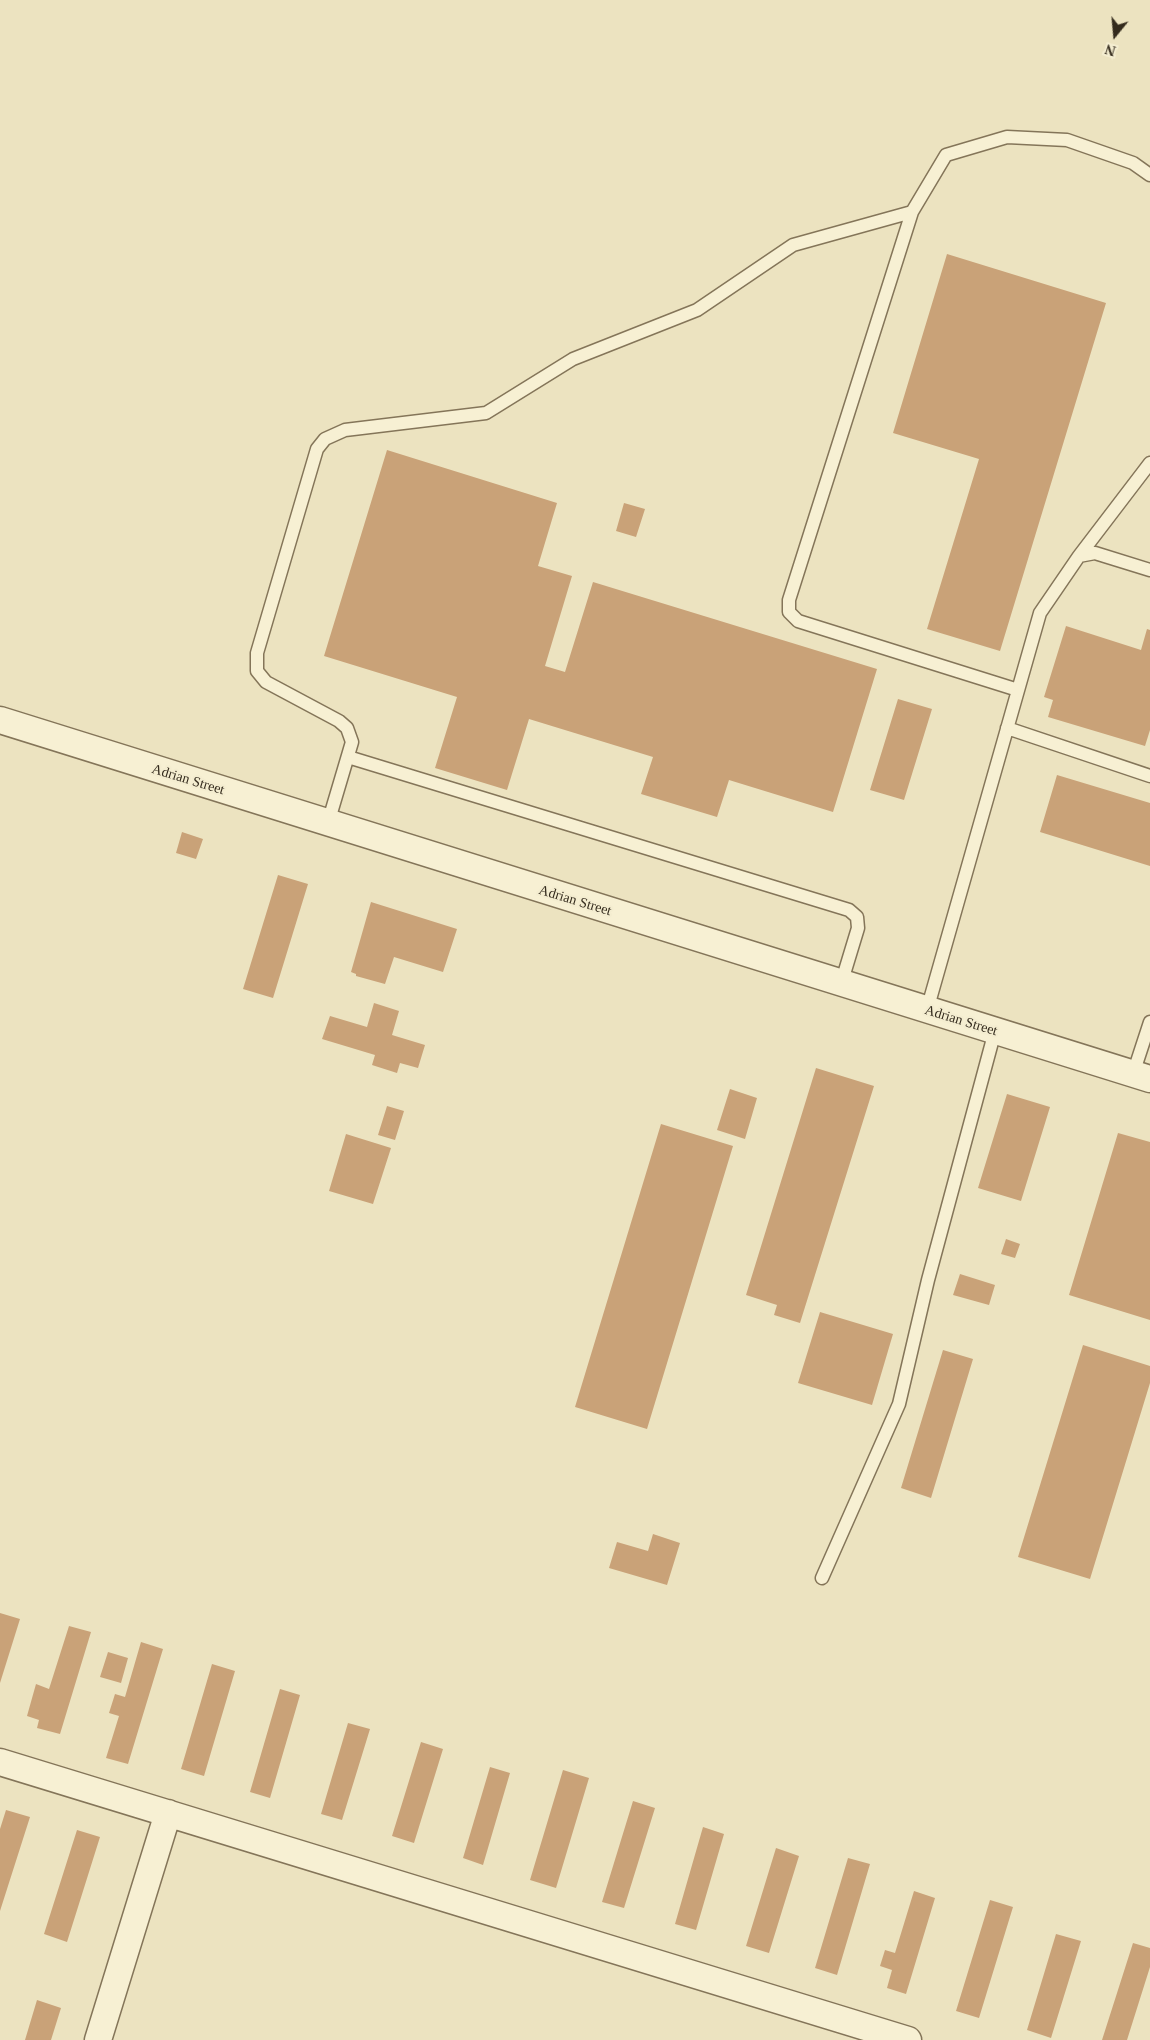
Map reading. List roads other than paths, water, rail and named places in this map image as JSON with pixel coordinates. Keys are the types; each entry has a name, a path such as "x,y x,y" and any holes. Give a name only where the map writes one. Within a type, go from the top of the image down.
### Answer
{"street":[{"name":"Adrian Street","path":"0,720 841,984 1142,1076"},
{"path":"0,1762 908,2040"},
{"path":"98,2040 168,1813"}],"lane":[{"path":"1018,690 798,621 789,612 789,600 912,212 946,155 1007,136 1066,140 1133,162 1150,175"},
{"path":"328,824 352,742 347,728 339,721 266,682 257,671 257,653 318,449 324,439 345,430 486,413 573,359 697,310 793,245 912,212"},
{"path":"927,1010 1040,613 1079,556 1150,463"},
{"path":"1079,556 1095,553 1150,570"},
{"path":"1007,728 1150,776"},
{"path":"348,756 850,910 857,917 858,928 841,984"},
{"path":"1142,1076 1150,1022"},
{"path":"822,1578 899,1404 928,1280 995,1031"}]}
